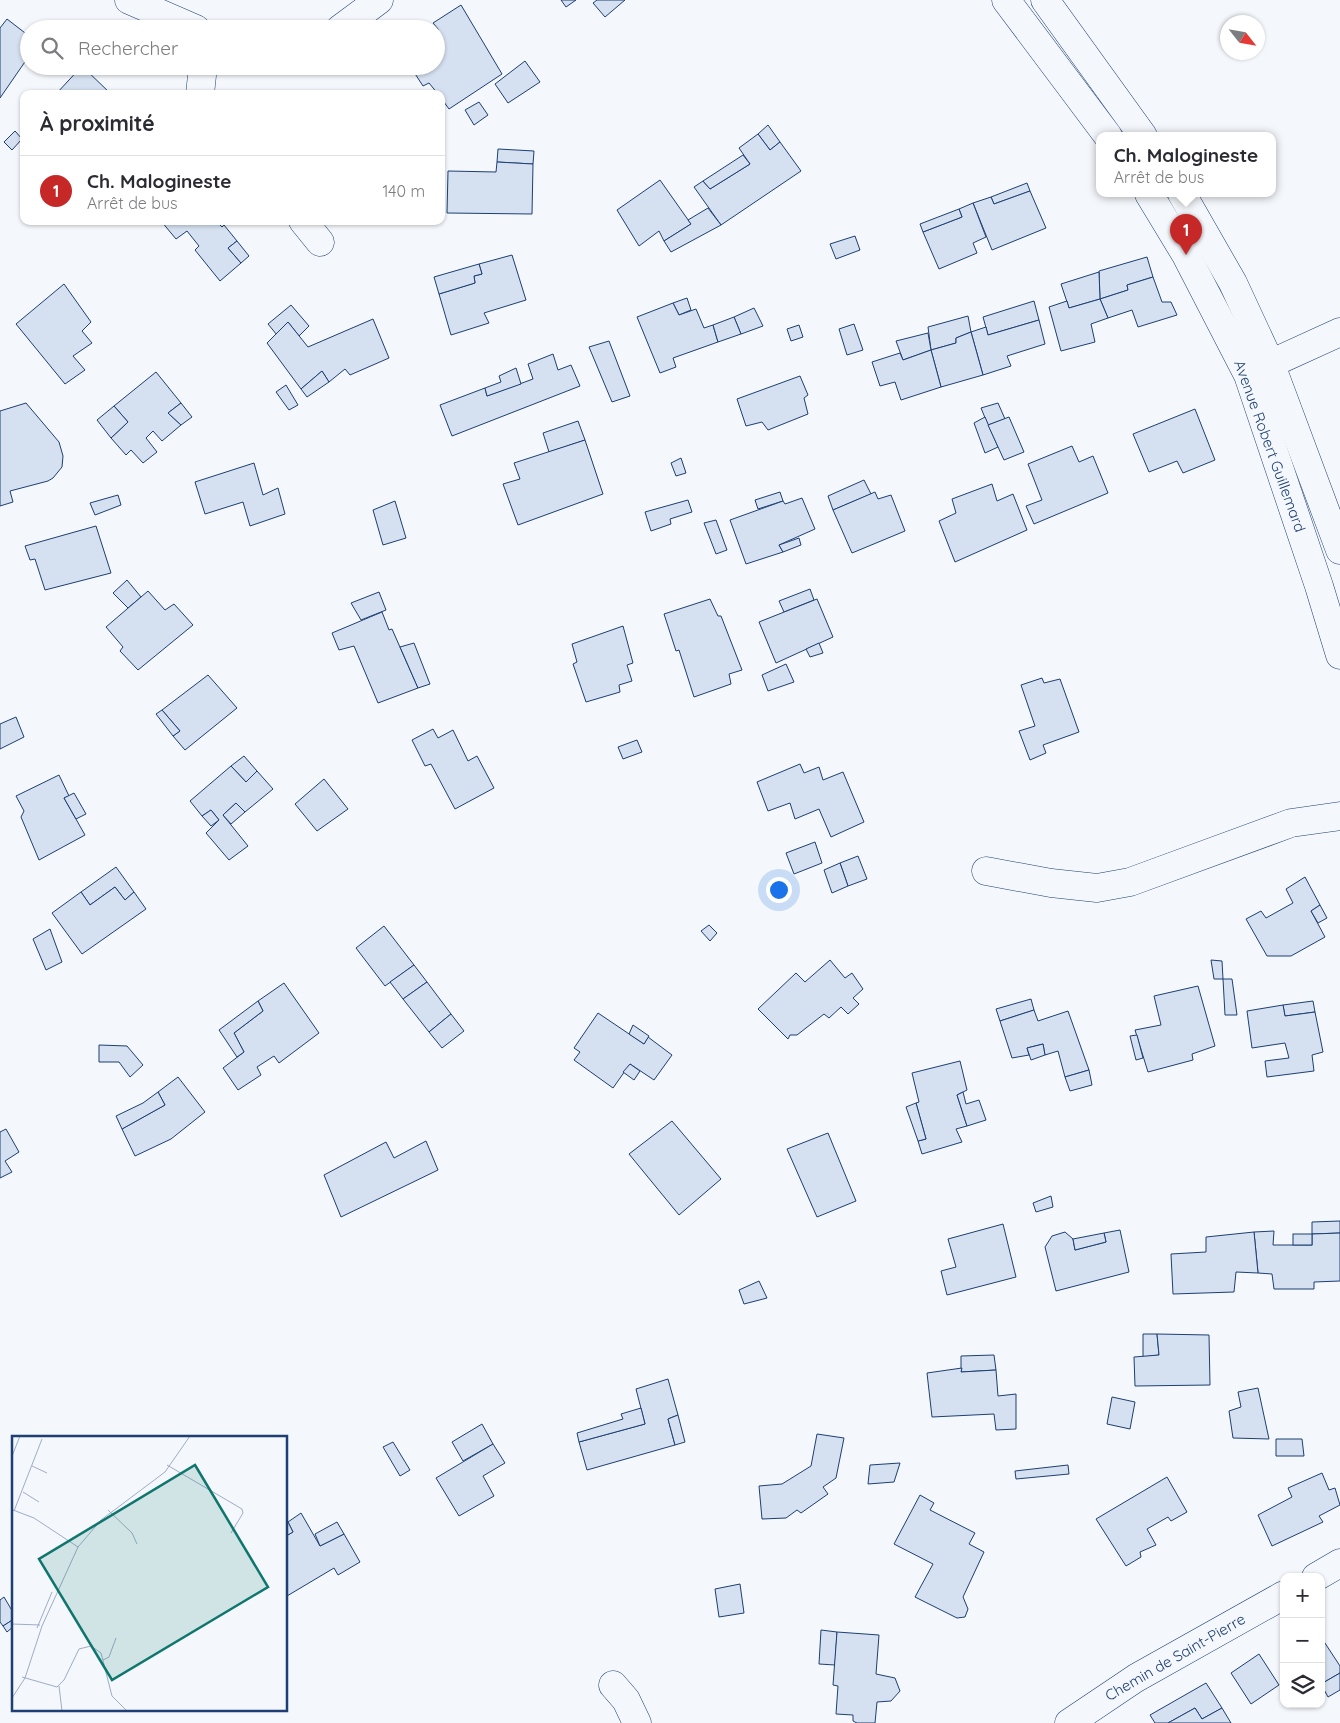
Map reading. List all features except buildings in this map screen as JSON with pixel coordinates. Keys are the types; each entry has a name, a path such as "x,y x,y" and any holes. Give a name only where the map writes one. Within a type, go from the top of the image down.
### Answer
{"main road":[{"path":"129,0 175,20"},
{"path":"352,20 379,0"},
{"path":"1006,0 1105,132"},
{"path":"1045,0 1139,132"},
{"path":"200,90 202,75"},
{"name":"Avenue Robert Guillemard","path":"1151,197 1259,370 1340,550"},
{"name":"Avenue Robert Guillemard","path":"1184,197 1233,282 1340,655"},
{"path":"1259,370 1340,332"},
{"path":"986,871 1051,883 1097,888 1130,882 1291,824 1340,816"},
{"path":"1323,1573 1340,1563"},
{"name":"Chemin de Saint-Pierre","path":"1069,1723 1136,1678 1280,1597"},
{"path":"613,1686 626,1700 637,1723"}],"place":[{"name":"Ch. Malogineste","path":"1186,255"}]}
